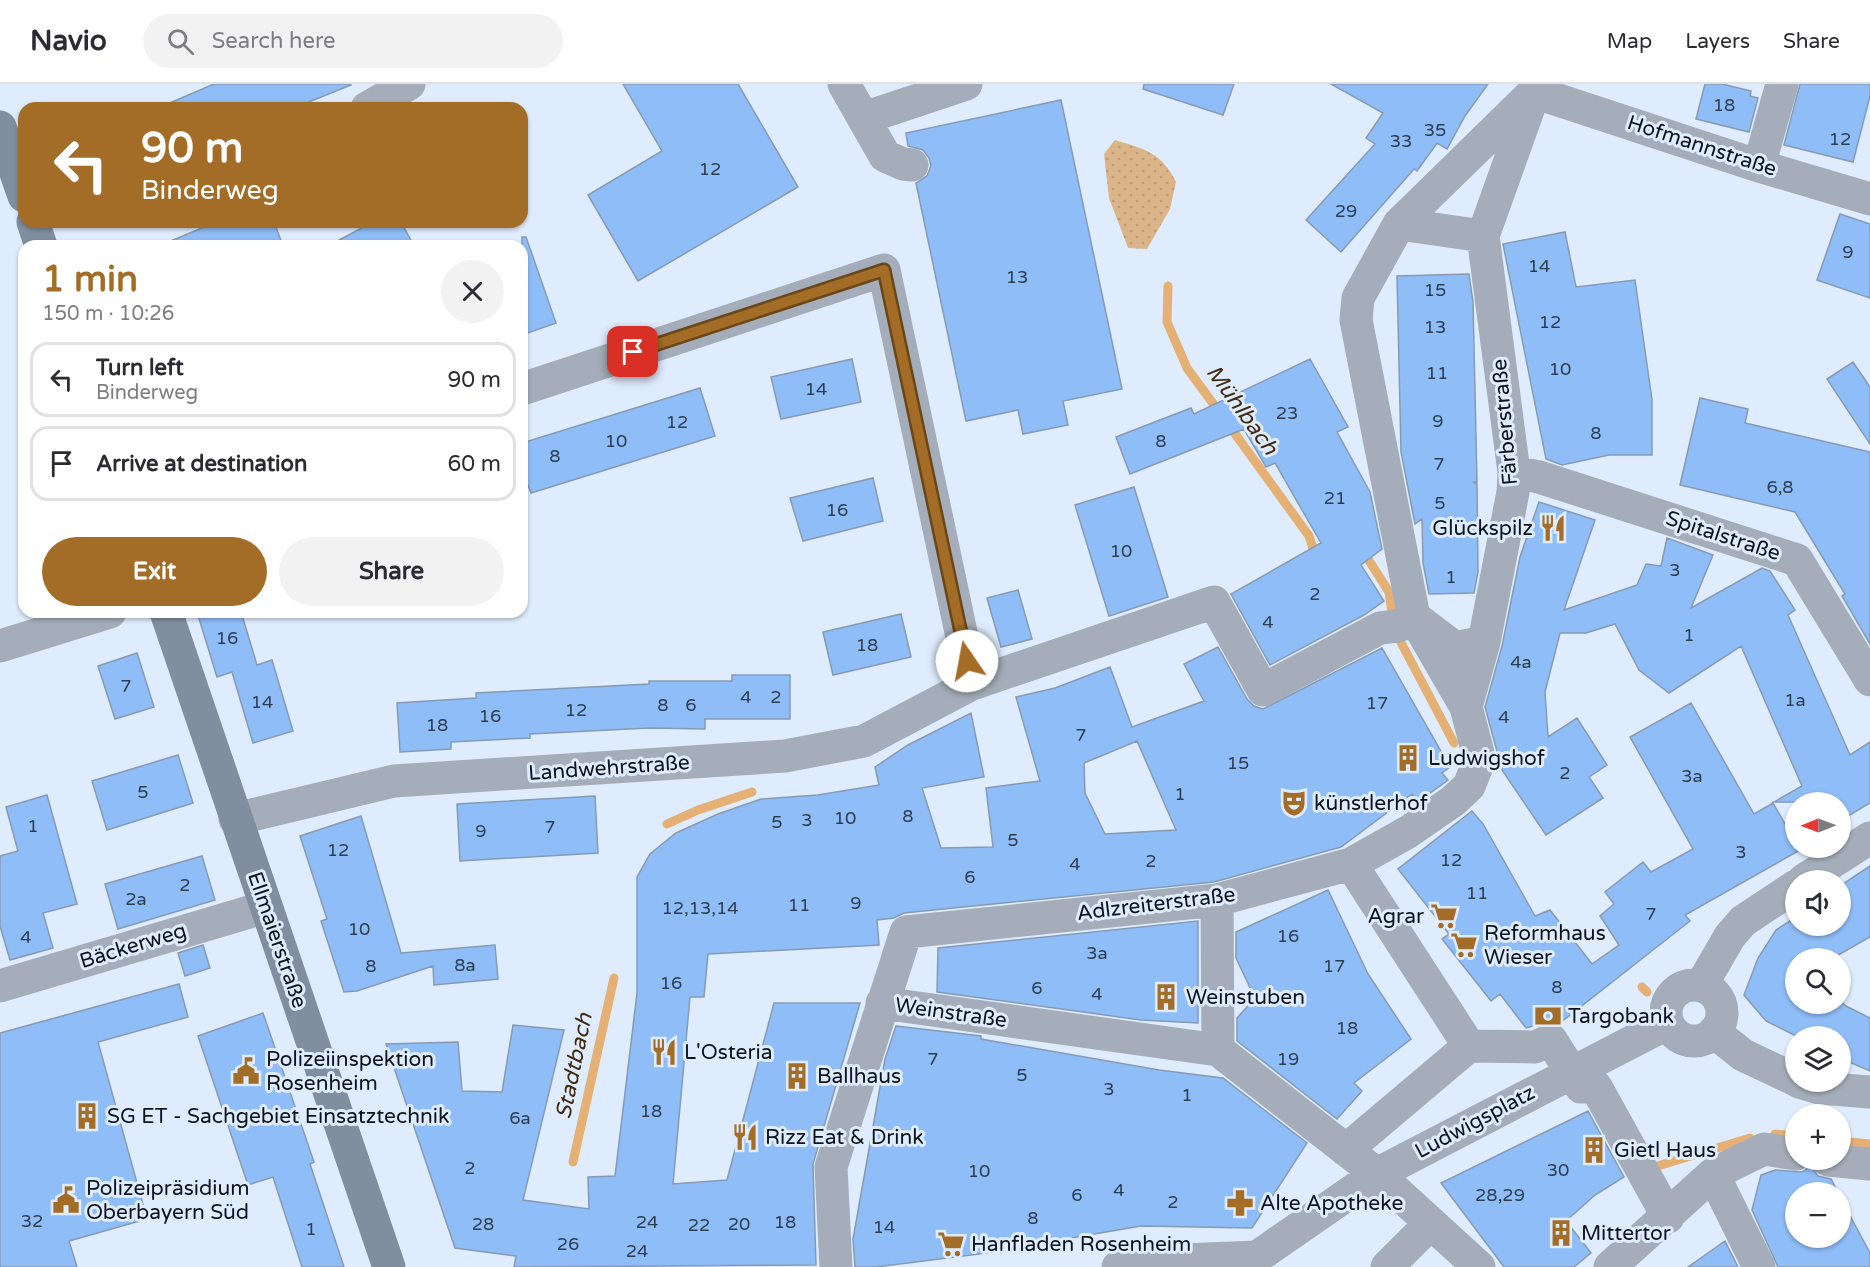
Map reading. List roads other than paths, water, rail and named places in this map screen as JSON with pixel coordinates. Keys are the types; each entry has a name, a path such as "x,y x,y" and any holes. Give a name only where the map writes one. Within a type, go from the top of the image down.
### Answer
{"street":[{"path":"378,102 409,84"},
{"path":"844,84 885,156 903,164 912,165"},
{"path":"864,118 966,84"},
{"path":"1759,166 1782,84"},
{"path":"1466,707 1397,624 1356,320 1358,298 1399,224 1536,88"},
{"name":"Hofmannstraße","path":"1536,88 1759,166 1870,199"},
{"name":"Färberstraße","path":"1466,707 1484,642 1513,492 1514,472 1483,236 1536,88"},
{"path":"0,127 18,179"},
{"path":"1399,224 1483,236"},
{"path":"528,387 884,270 972,684"},
{"name":"Spitalstraße","path":"1514,472 1539,477 1797,560 1870,680"},
{"name":"Landwehrstraße","path":"235,819 394,781 785,756 864,741 972,684 1214,602 1263,690 1397,624"},
{"path":"0,646 91,618"},
{"name":"Ellmaierstraße","path":"168,618 389,1267"},
{"path":"1397,624 1455,648 1484,642"},
{"name":"Adlzreiterstraße","path":"882,1003 906,932 1217,900 1351,864 1408,832 1453,801 1469,786 1477,766 1478,753 1466,707"},
{"path":"1820,870 1870,838"},
{"path":"1351,864 1469,1046"},
{"path":"1701,986 1730,936 1743,921 1785,893"},
{"path":"1217,900 1218,1050 1377,1174 1479,1267"},
{"name":"Bäckerweg","path":"0,986 266,908"},
{"path":"1701,986 1715,994 1722,1009 1719,1026 1714,1032 1698,1041 1689,1040 1672,1031 1666,1013 1673,994 1681,988 1701,986"},
{"name":"Weinstraße","path":"836,1267 831,1167 882,1003 1218,1050"},
{"name":"Ludwigsplatz","path":"1261,1264 1377,1174 1668,1023"},
{"path":"1714,1032 1743,1055 1785,1075"},
{"path":"1346,1150 1469,1046 1535,1047 1551,1040 1573,1071 1581,1087 1596,1087 1668,1217"},
{"path":"1851,1091 1870,1092"},
{"path":"1610,1267 1713,1174 1764,1149 1785,1152"},
{"path":"1851,1164 1869,1168"},
{"path":"1713,1174 1759,1267"},
{"path":"1387,1267 1431,1223"},
{"path":"1118,1267 1156,1261 1261,1264"}],"waterway":[{"name":"Mühlbach","path":"1168,286 1167,322 1187,368 1220,413"},
{"name":"Mühlbach","path":"1228,424 1309,536 1313,548"},
{"name":"Mühlbach","path":"1368,559 1389,592 1393,620"},
{"name":"Mühlbach","path":"1396,633 1454,743"},
{"name":"Stadtbach","path":"667,824 698,810 752,792"},
{"name":"Stadtbach","path":"573,1162 614,978"},
{"name":"Mühlbach","path":"1642,987 1647,992"},
{"path":"1775,1134 1785,1135"},
{"path":"1651,1168 1750,1138"},
{"path":"1851,1142 1870,1144"}],"place":[{"name":"Glückspilz","path":"1553,528"},
{"name":"Ludwigshof","path":"1408,758"},
{"name":"künstlerhof","path":"1294,803"},
{"name":"Agrar","path":"1444,916"},
{"name":"Reformhaus Wieser","path":"1464,945"},
{"name":"Weinstuben","path":"1166,997"},
{"name":"Targobank","path":"1548,1016"},
{"name":"L'Osteria","path":"664,1052"},
{"name":"Polizeiinspektion Rosenheim","path":"246,1071"},
{"name":"Ballhaus","path":"797,1076"},
{"name":"SG ET - Sachgebiet Einsatztechnik","path":"87,1116"},
{"name":"Rizz Eat & Drink","path":"745,1137"},
{"name":"Gietl Haus","path":"1594,1150"},
{"name":"Polizeipräsidium Oberbayern Süd","path":"66,1200"},
{"name":"Alte Apotheke","path":"1240,1203"},
{"name":"Mittertor","path":"1561,1233"},
{"name":"Hanfladen Rosenheim","path":"951,1244"}]}
